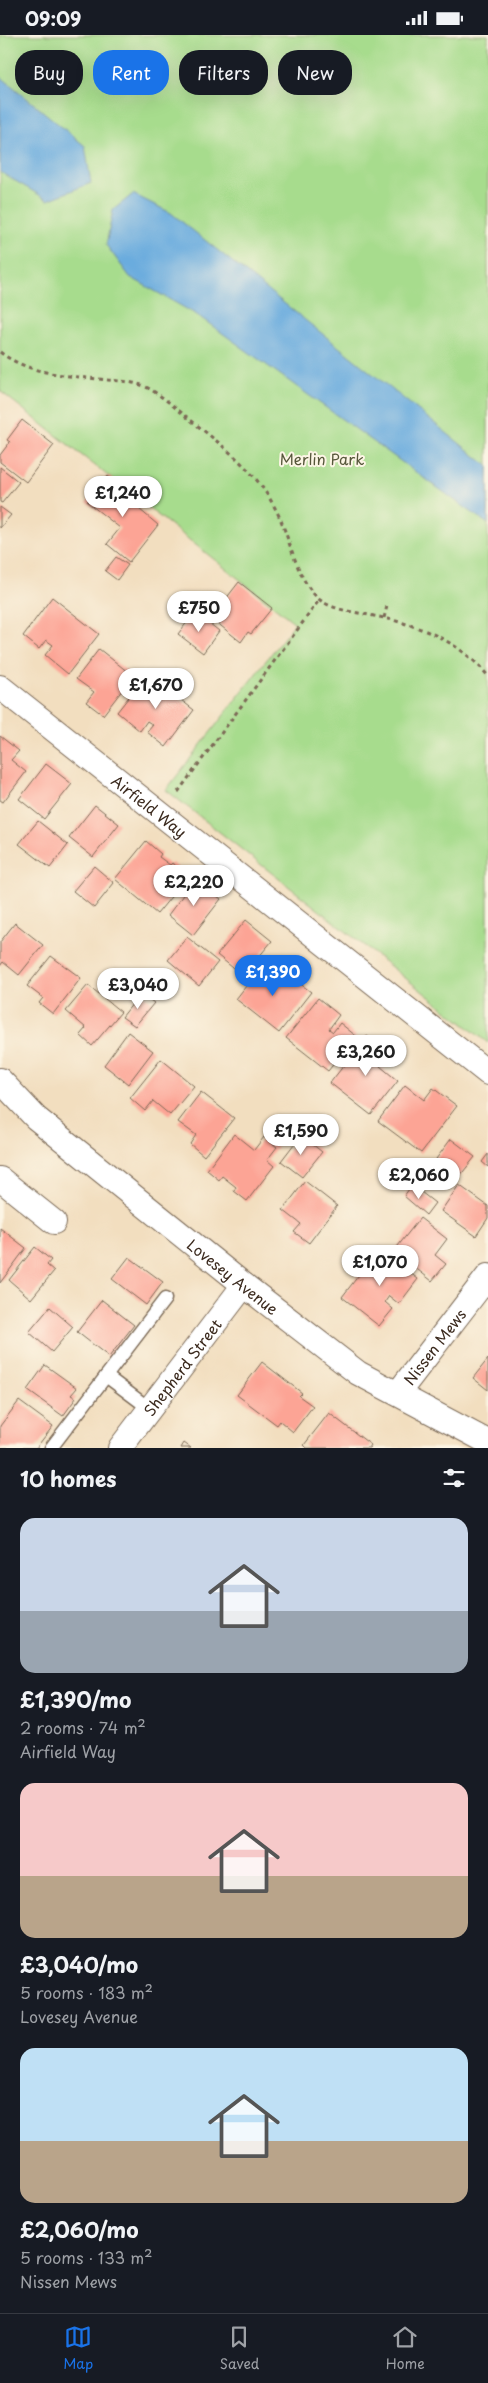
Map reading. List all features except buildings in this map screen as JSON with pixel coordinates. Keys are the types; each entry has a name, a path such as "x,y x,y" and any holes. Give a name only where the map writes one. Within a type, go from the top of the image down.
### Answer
{"street":[{"name":"Airfield Way","path":"1,691 161,814 488,1073"},
{"name":"Lovesey Avenue","path":"0,1080 36,1118 244,1285 358,1373 488,1442"},
{"path":"0,1179 54,1221"},
{"name":"Nissen Mews","path":"398,1393 488,1276"},
{"name":"Shepherd Street","path":"120,1448 244,1285"}],"lane":[{"path":"51,1448 165,1299"},
{"path":"106,1376 150,1409"}],"path":[{"path":"0,352 19,364 44,371 127,382 147,387 244,463 260,482 279,515 303,576 320,599 336,608 404,621 461,648 488,676"},
{"path":"161,814 320,599"},
{"path":"384,618 387,606"}],"green space":[{"name":"Merlin Park","path":"0,35 488,35 488,1043 166,790 295,623 0,391"}],"water":[{"path":"0,76 15,88 15,95 23,95 85,146 91,183 48,200 0,172"},
{"path":"133,194 171,213 488,466 488,524 197,315 130,277 106,245 113,210"}]}
